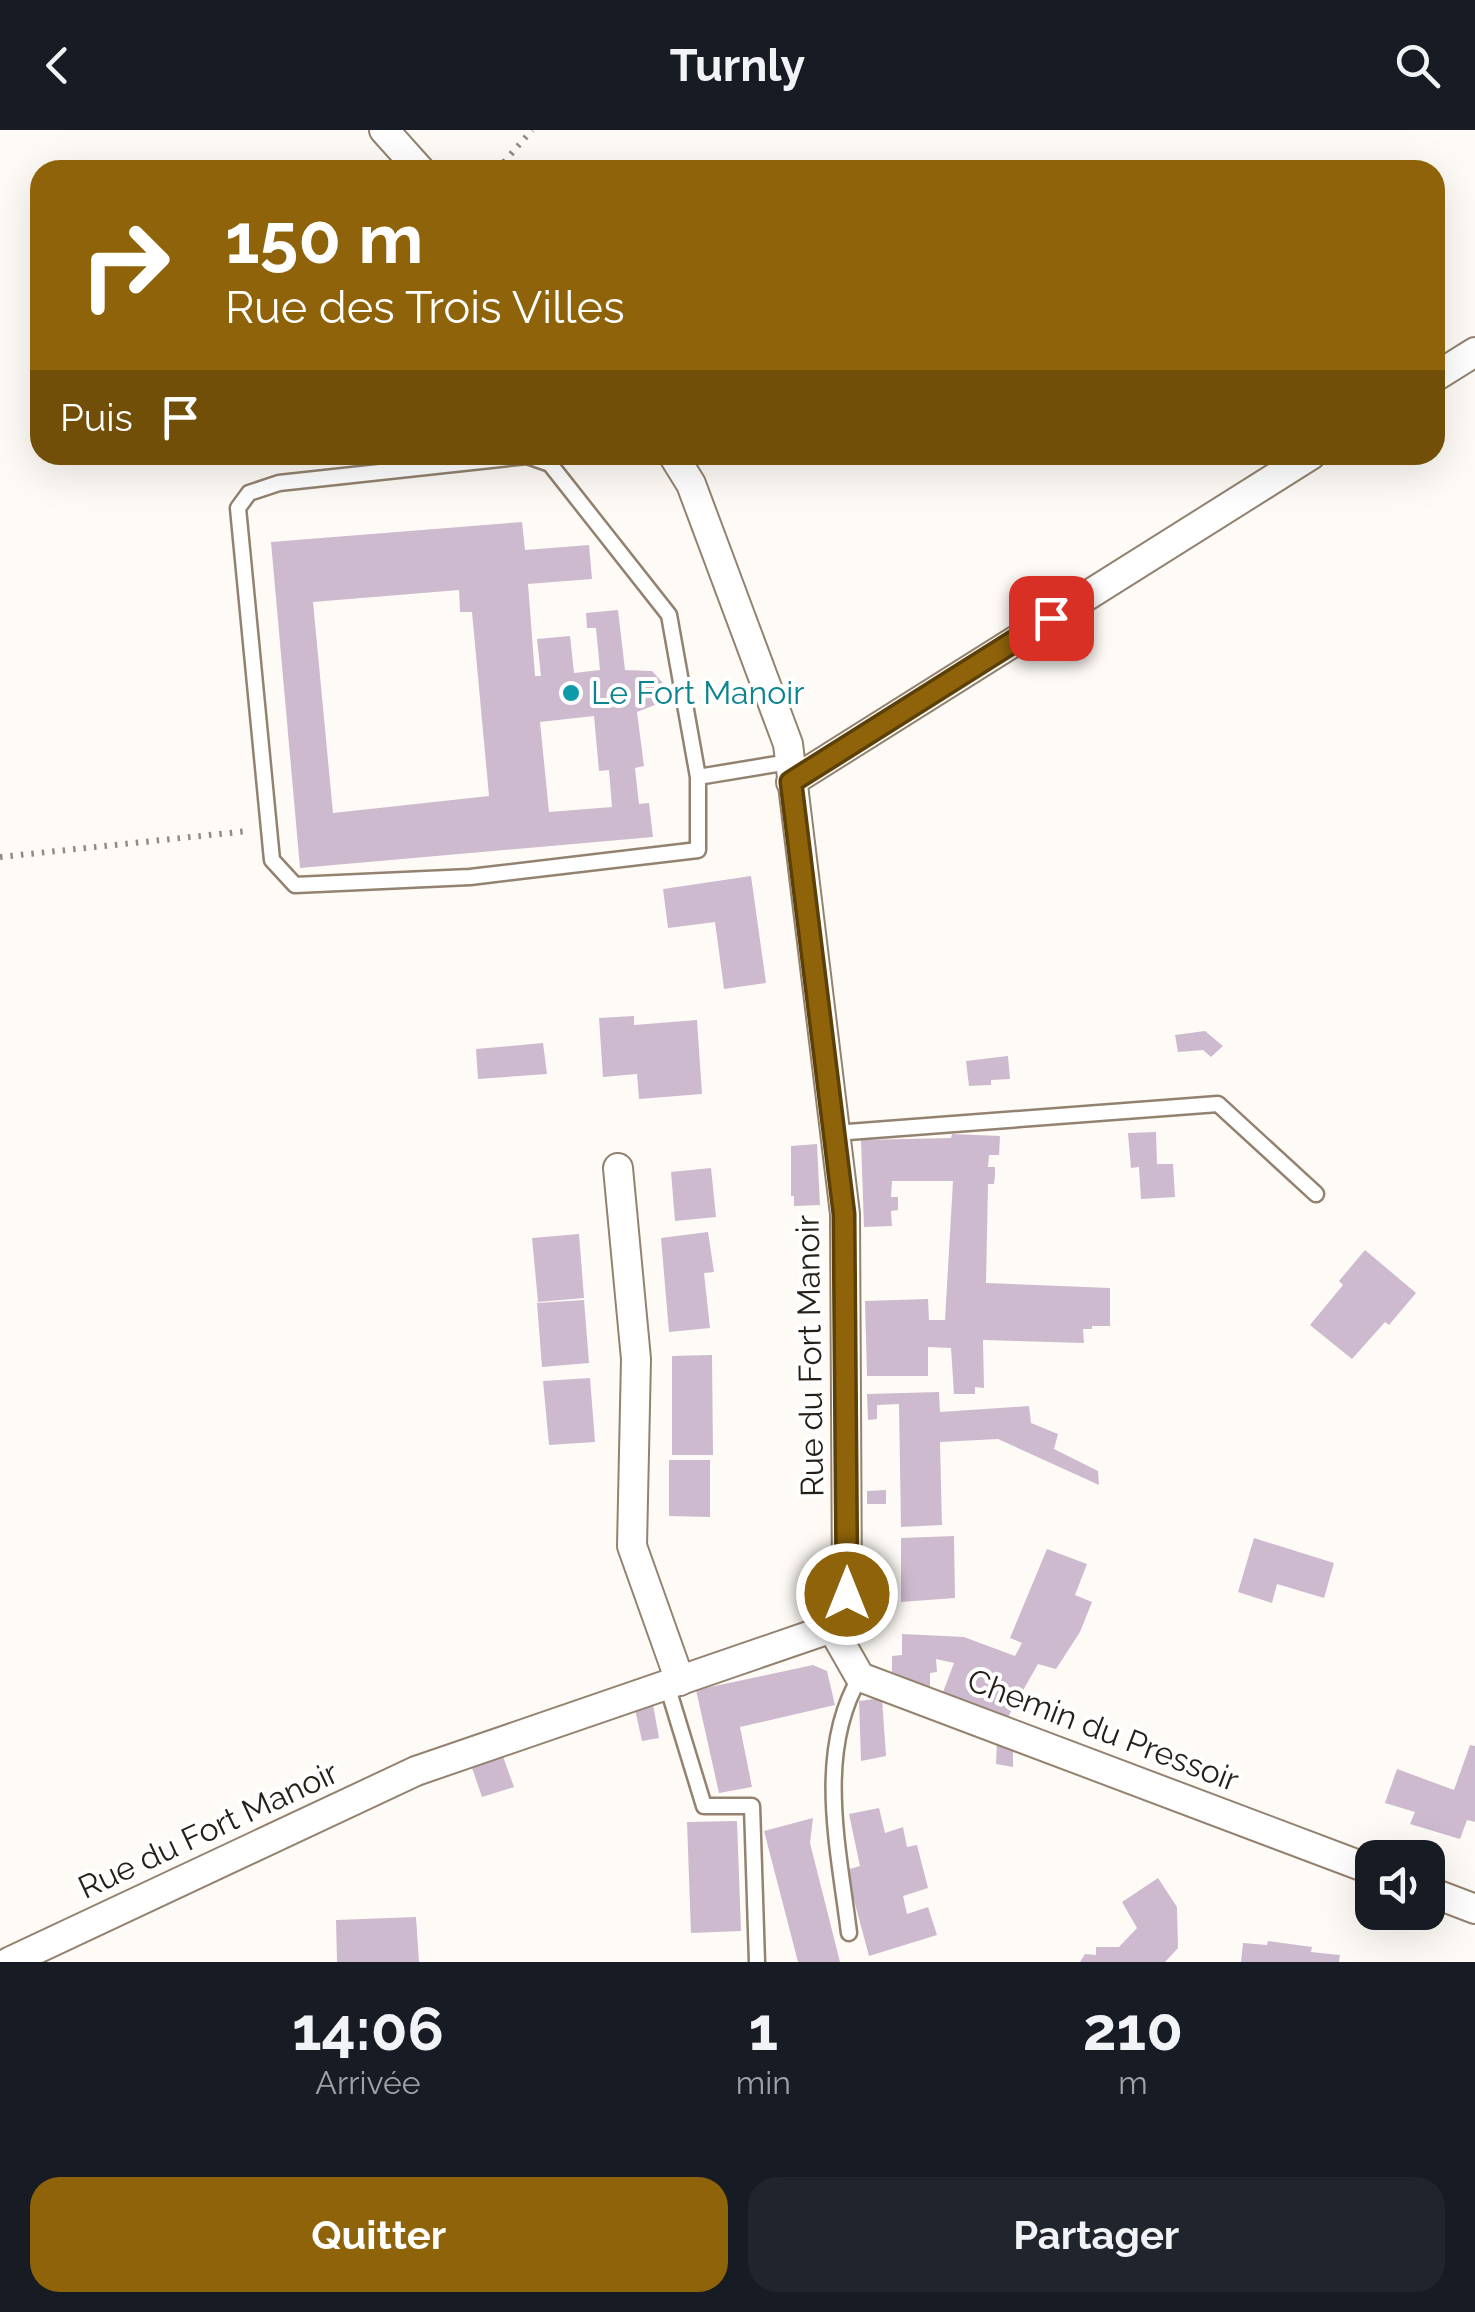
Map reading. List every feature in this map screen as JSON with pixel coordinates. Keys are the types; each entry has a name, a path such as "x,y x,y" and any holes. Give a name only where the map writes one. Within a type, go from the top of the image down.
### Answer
{"street":[{"path":"384,130 411,160"},
{"path":"1445,371 1475,352"},
{"name":"Rue du Fort Manoir","path":"8,1962 416,1771 832,1628 847,1594 844,1214 788,744 691,484 679,465"},
{"path":"790,772 1295,465"},
{"path":"618,1168 636,1359 632,1546 674,1683"},
{"path":"832,1628 860,1677"},
{"name":"Chemin du Pressoir","path":"860,1677 1355,1864"},
{"path":"1445,1898 1475,1909"}],"lane":[{"path":"445,465 280,483 249,492 238,508 272,860 295,886 470,877 698,850 698,777 669,615 551,465"},
{"path":"698,777 790,772"},
{"path":"835,1133 1218,1104 1316,1194"},
{"path":"849,1933 832,1784 846,1702 860,1677"},
{"path":"674,1683 704,1806 752,1806 757,1962"}],"path":[{"path":"506,160 532,130"},
{"path":"0,857 269,829"}],"building":[{"name":"Le Fort Manoir","path":"522,522 525,550 589,545 592,579 528,584 535,676 541,676 537,639 570,636 574,673 600,670 596,628 587,628 586,613 618,610 625,670 652,671 663,683 660,703 637,712 644,766 635,768 639,804 649,803 653,837 300,868 271,542","holes":["459,590 460,612 472,612 489,796 333,813 313,602","594,716 599,771 609,770 612,807 549,812 540,722"]},
{"path":"751,876 766,983 724,989 715,922 668,928 663,889"},
{"path":"634,1016 634,1025 697,1020 702,1094 639,1099 637,1074 603,1077 599,1018"},
{"path":"1205,1031 1223,1046 1211,1057 1203,1050 1178,1052 1175,1035"},
{"path":"543,1043 547,1074 478,1079 476,1049"},
{"path":"1008,1056 1010,1079 969,1086 966,1061"},
{"path":"1156,1132 1157,1164 1173,1164 1175,1197 1141,1199 1139,1167 1131,1168 1128,1133"},
{"path":"952,1134 1000,1136 999,1155 989,1155 988,1167 995,1167 995,1175 994,1184 988,1184 986,1283 1110,1288 1110,1326 1083,1329 1084,1343 983,1340 984,1388 975,1387 975,1394 954,1394 951,1348 928,1347 928,1376 867,1376 865,1301 928,1299 929,1320 945,1320 953,1181 892,1181 891,1197 898,1197 898,1210 891,1211 892,1226 864,1227 861,1140 951,1138"},
{"path":"817,1144 820,1205 794,1206 791,1146"},
{"path":"711,1168 716,1217 675,1221 671,1172"},
{"path":"708,1232 714,1272 704,1273 710,1328 669,1332 661,1238"},
{"path":"579,1234 584,1298 538,1302 532,1238"},
{"path":"1365,1250 1416,1293 1352,1359 1310,1325"},
{"path":"584,1300 589,1363 542,1367 537,1303"},
{"path":"712,1355 713,1455 672,1455 672,1356"},
{"path":"590,1378 595,1442 549,1445 543,1381"},
{"path":"939,1392 940,1412 1029,1406 1031,1423 1058,1434 1054,1449 1098,1471 1099,1485 998,1439 940,1442 942,1525 901,1527 899,1404 877,1405 877,1419 868,1420 867,1394"},
{"path":"669,1460 710,1460 710,1517 669,1516"},
{"path":"886,1490 886,1504 867,1504 867,1491"},
{"path":"954,1536 955,1598 901,1602 901,1538"},
{"path":"1254,1538 1334,1563 1324,1598 1277,1584 1272,1603 1238,1592"},
{"path":"1047,1549 1087,1564 1075,1595 1092,1602 1080,1632 1056,1669 1038,1664 1008,1717 943,1692 954,1663 936,1659 937,1672 930,1673 930,1687 892,1672 892,1656 902,1655 902,1634 964,1637 1015,1656 1022,1643 1010,1638"},
{"path":"813,1665 827,1671 835,1705 740,1727 752,1787 719,1793 696,1690"},
{"path":"882,1698 886,1756 861,1761 859,1701"},
{"path":"652,1699 659,1738 642,1741 634,1705"},
{"path":"997,1740 1013,1747 1013,1767 996,1764"},
{"path":"1470,1745 1475,1746 1475,1822 1467,1820 1460,1839 1410,1824 1415,1812 1385,1803 1397,1769 1454,1790"},
{"path":"501,1751 514,1787 482,1797 470,1762"},
{"path":"879,1808 885,1833 903,1827 907,1847 917,1845 928,1888 903,1896 907,1914 928,1907 937,1935 869,1956 846,1870 860,1866 849,1814"},
{"path":"813,1818 810,1843 840,1962 798,1962 764,1831"},
{"path":"737,1821 741,1931 691,1933 687,1822"},
{"path":"1158,1878 1177,1907 1178,1948 1165,1962 1080,1962 1085,1954 1096,1955 1096,1947 1119,1947 1137,1928 1122,1902"},
{"path":"416,1917 419,1962 337,1962 336,1920"},
{"path":"1268,1941 1340,1955 1339,1962 1241,1962 1243,1943 1267,1945"}],"place":[{"name":"Le Fort Manoir","path":"571,693"}],"route":[{"path":"847,1594 844,1214 791,782 1051,618"}]}
